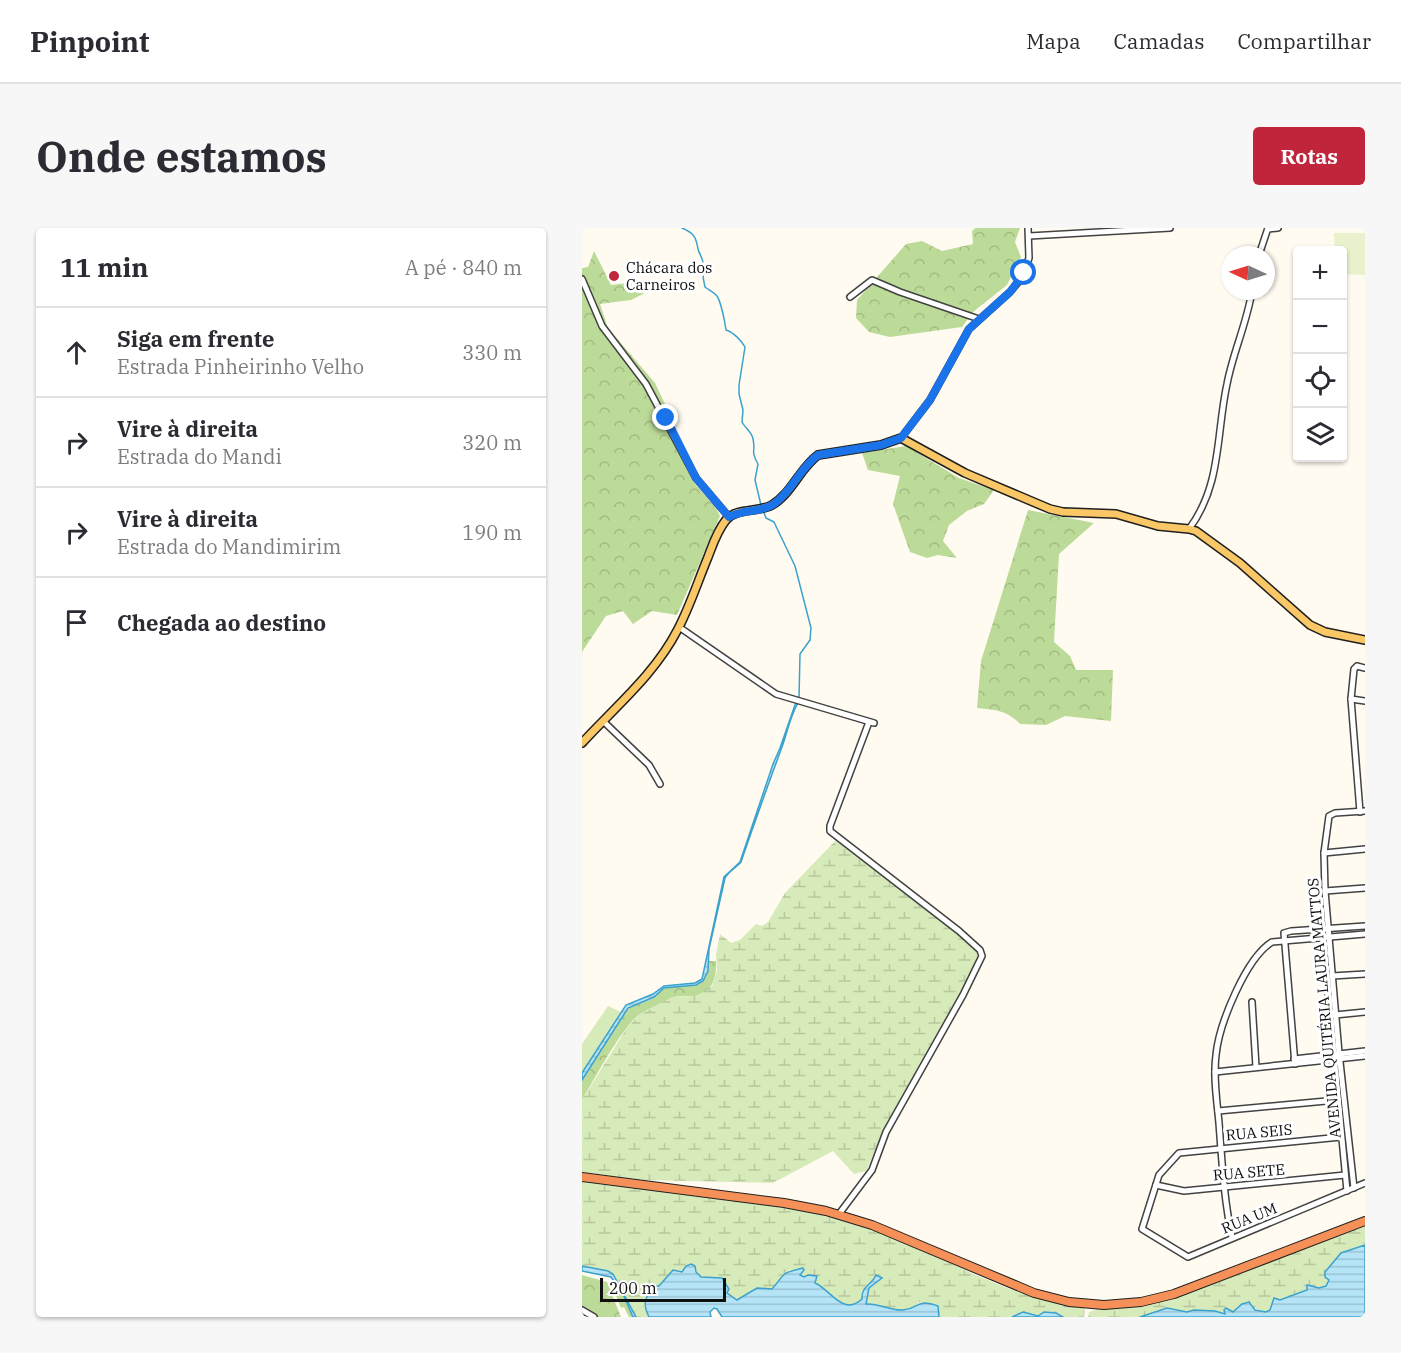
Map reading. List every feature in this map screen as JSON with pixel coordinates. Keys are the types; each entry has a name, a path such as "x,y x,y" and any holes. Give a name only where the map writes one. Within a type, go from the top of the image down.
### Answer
{"highway":[{"path":"582,1177 784,1203 839,1215 872,1225 1020,1288 1047,1297 1104,1305 1140,1302 1174,1294 1365,1221"}],"main road":[{"path":"582,743 645,679 679,627 717,534 729,517 773,504 818,455 881,445 901,438 965,473 1050,509 1063,512 1116,514 1158,526 1199,532 1316,629 1365,640"}],"street":[{"path":"901,438 930,400 966,334 978,319 1010,292 1021,279 1029,258 1028,228"},
{"path":"1029,236 1170,228"},
{"path":"1262,246 1268,229 1278,228"},
{"path":"582,279 604,330 646,384 696,478 729,517"},
{"path":"850,297 872,280 910,296 978,319"},
{"path":"1189,529 1209,493 1215,472 1226,389 1250,300"},
{"path":"679,627 776,694 871,722 830,831 959,931 980,950 982,956 963,995 886,1132 868,1176 839,1215"},
{"path":"1362,811 1351,699 1354,669 1357,666 1365,668"},
{"path":"1351,699 1365,701"},
{"path":"603,721 650,765 660,784"},
{"name":"AVENIDA QUITÉRIA LAURA MATTOS","path":"1354,1188 1336,1057 1325,937 1324,853 1329,816 1362,811"},
{"path":"1324,853 1365,849"},
{"path":"1325,891 1365,888"},
{"path":"1294,1061 1284,933 1286,931 1365,926"},
{"path":"1232,1238 1224,1186 1215,1072 1216,1048 1239,983 1266,946 1275,940 1365,934"},
{"name":"AVENIDA QUITÉRIA LAURA MATTOS","path":"1325,937 1332,976 1337,1100 1347,1191"},
{"path":"1332,976 1365,974"},
{"path":"1252,1002 1256,1067"},
{"path":"1335,1015 1365,1012"},
{"path":"1336,1057 1365,1051"},
{"path":"1215,1072 1294,1061 1365,1056"},
{"path":"1218,1111 1337,1100"},
{"name":"RUA SEIS","path":"1156,1185 1162,1171 1180,1153 1341,1137"},
{"name":"RUA SETE","path":"1156,1185 1184,1191 1345,1175"},
{"name":"RUA UM","path":"1156,1185 1142,1228 1187,1257 1365,1183"},
{"path":"582,1310 594,1317"}],"green space":[{"path":"975,228 1020,228 1015,242 1021,257 1007,285 973,312 962,327 890,337 869,332 856,318 857,300 906,244 922,241 942,251 973,244 972,231"},
{"path":"1334,233 1365,233 1365,275 1347,274 1347,246 1335,246"},
{"path":"594,251 611,285 648,280 653,289 631,300 600,304 608,328 655,383 673,421 670,432 695,484 720,516 677,615 652,611 633,624 623,611 606,616 582,652 582,268 588,267"},
{"path":"906,446 959,478 994,490 984,504 967,511 949,525 943,541 957,558 938,555 927,558 910,552 893,504 900,476 868,470 862,453"},
{"path":"1028,510 1094,523 1059,554 1054,642 1070,656 1076,670 1113,670 1111,721 1065,716 1046,725 1020,724 1005,713 977,708 981,661"},
{"path":"836,840 974,946 977,952 972,972 903,1095 866,1171 854,1174 833,1151 773,1183 644,1180 582,1172 582,1100 626,1029 639,1015 672,997 694,996 712,986 717,971 716,955 720,934 731,943 740,940 756,924 762,926 768,922 785,893"},
{"path":"709,961 716,961 715,978 710,988 695,996 672,998 632,1021 582,1100 582,1080 624,1013 653,998 662,990 699,983 704,979"},
{"path":"608,1006 621,1012 582,1073 582,1044"},
{"path":"582,1181 773,1206 839,1219 884,1234 997,1284 1055,1303 1085,1308 1084,1317 1063,1317 1056,1313 1038,1317 1023,1312 1012,1317 939,1317 938,1306 919,1302 908,1309 886,1309 865,1304 869,1288 879,1280 874,1279 861,1292 862,1298 856,1303 844,1305 831,1298 815,1283 817,1277 804,1278 799,1275 803,1268 789,1270 772,1289 757,1288 737,1300 727,1293 729,1289 722,1278 701,1277 694,1268 682,1272 673,1270 644,1306 649,1317 636,1317 613,1274 582,1266"},
{"path":"1365,1226 1365,1245 1341,1255 1335,1263 1326,1286 1319,1288 1308,1286 1307,1290 1280,1300 1266,1312 1242,1304 1233,1312 1227,1309 1226,1315 1215,1311 1187,1312 1167,1308 1140,1317 1088,1317 1089,1312 1098,1309 1139,1307 1181,1296"},
{"path":"582,1275 607,1282 621,1317 597,1317 582,1306"},
{"path":"615,1284 623,1294 633,1317 629,1317 624,1307 621,1308 612,1286"}],"water":[{"path":"796,702 798,703 741,862 731,871 740,862"},
{"path":"728,874 709,949 708,971 703,981 696,985 664,988 654,997 628,1008 582,1080 582,1073 626,1005 653,994 664,986 695,983 702,979 724,877"},
{"path":"1365,1245 1365,1317 1140,1317 1167,1308 1187,1312 1215,1311 1225,1314 1226,1308 1233,1312 1242,1304 1249,1302 1255,1310 1266,1312 1270,1310 1274,1298 1280,1300 1307,1290 1307,1285 1319,1288 1326,1286 1329,1280 1325,1277 1325,1272 1341,1253"},
{"path":"691,1264 695,1266 696,1272 701,1277 722,1278 729,1289 727,1293 737,1300 757,1288 772,1289 784,1274 803,1268 800,1275 817,1276 815,1283 837,1300 849,1305 855,1304 862,1299 863,1291 876,1275 882,1278 869,1288 866,1304 903,1310 921,1303 931,1304 938,1306 939,1317 722,1317 714,1308 710,1312 711,1317 649,1317 645,1304 655,1286 659,1286 673,1270 682,1272 686,1266"},
{"path":"582,1266 613,1274 636,1317 633,1317 623,1294 611,1277 582,1271"},
{"path":"1023,1312 1038,1316 1044,1312 1056,1313 1063,1317 1012,1317"}],"waterway":[{"path":"682,228 695,238 703,261 705,287 717,296 726,330 737,337 745,347 739,394 743,410 742,422 750,432 754,443 754,453 758,464 755,480 761,505"},
{"path":"764,513 766,518 774,522 795,566 811,628 810,640 800,654 799,698"}],"place":[{"name":"Chácara dos Carneiros","path":"614,276"}],"route":[{"path":"666,418 696,478 729,517 771,506 782,497 818,455 881,445 901,438 930,400 969,329 1010,292 1024,273"}]}
